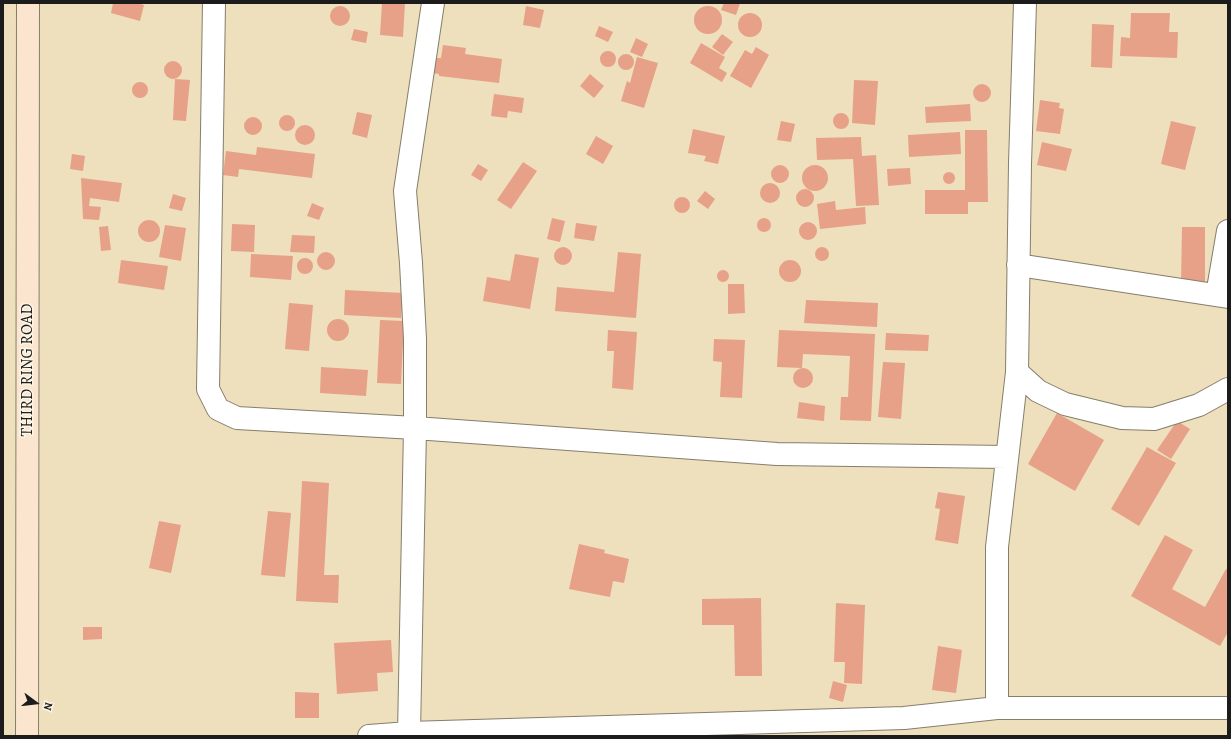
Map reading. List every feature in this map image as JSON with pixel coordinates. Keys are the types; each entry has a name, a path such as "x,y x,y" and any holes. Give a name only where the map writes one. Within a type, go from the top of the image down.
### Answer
{"street":[{"name":"THIRD RING ROAD","path":"27,736 28,3"},
{"path":"214,3 208,389 218,409 237,418 415,428 777,454 1007,457"},
{"path":"409,733 415,428 415,339 405,191 433,3"},
{"path":"997,708 996,547 1016,372 1025,3"},
{"path":"1018,264 1222,296 1228,231"},
{"path":"1016,372 1038,391 1065,404 1122,418 1154,419 1199,405 1228,388"},
{"path":"369,736 409,733 775,729 997,708 1228,708"}],"building":[{"path":"113,3 137,3 144,5 140,21 111,13"},
{"path":"382,3 405,3 403,37 380,35"},
{"path":"724,3 740,3 736,15 721,10"},
{"path":"336,6 344,6 350,12 350,20 344,26 336,26 330,20 330,12"},
{"path":"526,6 544,10 540,28 523,25"},
{"path":"708,6 718,10 722,20 718,30 708,34 698,30 694,20 698,10"},
{"path":"750,13 759,16 762,25 759,34 750,37 741,34 738,25 741,16"},
{"path":"1131,13 1170,13 1169,32 1178,32 1177,58 1120,56 1121,37 1130,38"},
{"path":"1092,24 1114,25 1112,68 1091,67"},
{"path":"599,26 613,32 608,42 595,36"},
{"path":"354,29 368,32 366,43 351,40"},
{"path":"722,34 733,42 723,55 712,47"},
{"path":"636,38 648,44 642,57 630,52"},
{"path":"701,43 725,57 719,68 727,73 722,82 690,63"},
{"path":"443,45 466,48 465,54 502,59 499,83 439,76 439,74 432,73 434,58 441,58"},
{"path":"756,47 769,55 751,88 730,76 745,50 752,54"},
{"path":"608,51 615,56 616,59 611,66 608,67 601,62 600,59 605,52"},
{"path":"626,54 633,59 634,62 629,69 626,70 619,65 618,62 623,55"},
{"path":"637,57 658,63 644,108 621,101 627,81 630,83"},
{"path":"173,61 179,64 182,70 179,76 173,79 167,76 164,70 167,64"},
{"path":"590,74 604,86 594,98 580,86"},
{"path":"175,79 190,80 186,121 173,120"},
{"path":"854,80 878,81 875,125 852,123"},
{"path":"140,82 146,84 148,90 146,96 140,98 134,96 132,90 134,84"},
{"path":"982,84 988,87 991,93 988,99 982,102 976,99 973,93 976,87"},
{"path":"494,94 524,98 522,113 508,111 507,118 491,116"},
{"path":"1040,100 1060,103 1059,108 1064,109 1060,134 1036,131"},
{"path":"970,104 971,121 926,123 925,107"},
{"path":"357,112 372,115 367,138 352,134"},
{"path":"841,113 847,115 849,121 847,127 841,129 835,127 833,121 835,115"},
{"path":"287,115 294,120 295,123 290,130 287,131 280,126 279,123 284,116"},
{"path":"249,117 257,117 262,122 260,133 257,135 249,135 244,130 244,122"},
{"path":"781,121 795,124 791,142 777,140"},
{"path":"1171,121 1196,127 1185,170 1161,164"},
{"path":"305,125 312,128 315,135 312,142 305,145 298,142 295,135 298,128"},
{"path":"693,129 725,136 718,164 704,161 706,156 688,153"},
{"path":"965,130 987,130 988,202 968,202 968,214 925,214 925,190 965,190"},
{"path":"960,132 961,154 909,157 908,135"},
{"path":"596,136 613,146 603,164 586,154"},
{"path":"861,137 862,156 876,155 879,205 856,206 853,159 817,160 816,138"},
{"path":"1042,142 1072,149 1066,171 1037,165"},
{"path":"257,147 315,154 312,178 239,169 238,177 223,175 226,151 256,155"},
{"path":"72,154 85,156 83,171 70,169"},
{"path":"523,162 537,171 511,209 497,200"},
{"path":"478,164 488,170 481,181 471,175"},
{"path":"780,165 786,168 789,174 786,180 780,183 774,180 771,174 774,168"},
{"path":"815,165 824,169 828,178 824,187 815,191 806,187 802,178 806,169"},
{"path":"910,168 911,184 888,186 887,169"},
{"path":"947,172 951,172 955,178 951,184 947,184 943,180 943,176"},
{"path":"81,178 122,183 119,202 90,198 89,206 101,207 99,220 83,219"},
{"path":"770,183 777,186 780,193 777,200 770,203 763,200 760,193 763,186"},
{"path":"805,189 809,190 813,194 813,202 809,206 805,207 801,206 797,202 796,198 797,194 801,190"},
{"path":"705,191 715,199 708,209 697,201"},
{"path":"173,194 186,198 182,211 169,208"},
{"path":"682,197 688,199 690,205 688,211 682,213 676,211 674,205 676,199"},
{"path":"835,201 836,210 865,207 866,224 820,229 817,204"},
{"path":"312,203 324,208 319,220 307,216"},
{"path":"552,218 565,221 560,242 547,239"},
{"path":"764,218 769,220 771,225 769,230 764,232 759,230 757,225 759,220"},
{"path":"149,220 157,223 160,231 157,239 149,242 141,239 138,231 141,223"},
{"path":"808,222 814,225 817,231 814,237 808,240 802,237 799,231 802,225"},
{"path":"576,223 597,226 594,241 574,238"},
{"path":"232,224 255,225 254,252 231,251"},
{"path":"165,225 186,228 181,261 159,257"},
{"path":"108,226 111,250 101,251 99,227"},
{"path":"1182,227 1205,227 1205,283 1181,283"},
{"path":"292,235 315,236 314,253 290,252"},
{"path":"563,247 569,250 572,256 569,262 563,265 557,262 554,256 557,250"},
{"path":"819,247 825,247 829,251 829,257 825,261 819,261 815,257 815,251"},
{"path":"322,252 330,252 335,257 333,268 330,270 322,270 317,265 317,257"},
{"path":"618,252 641,254 636,318 555,311 557,287 614,292"},
{"path":"251,254 293,256 291,280 250,277"},
{"path":"515,254 539,258 530,309 483,301 487,277 510,281"},
{"path":"302,258 308,258 313,263 311,272 308,274 302,274 297,269 297,263"},
{"path":"121,260 168,266 164,290 118,283"},
{"path":"790,260 798,263 801,271 798,279 790,282 782,279 779,271 782,263"},
{"path":"725,270 728,271 728,281 721,282 718,281 717,274 718,271"},
{"path":"728,284 744,284 745,313 728,314"},
{"path":"345,290 403,293 401,318 344,315"},
{"path":"806,300 878,303 877,327 804,323"},
{"path":"289,303 313,305 309,351 285,349"},
{"path":"338,319 346,322 349,330 346,338 338,341 330,338 327,330 330,322"},
{"path":"380,320 404,321 401,384 377,383"},
{"path":"608,330 637,332 633,390 612,388 614,351 607,351"},
{"path":"779,330 875,334 871,421 840,420 841,397 848,397 850,356 803,354 802,368 777,367"},
{"path":"886,333 929,335 928,351 885,350"},
{"path":"714,339 745,340 742,398 720,397 722,362 713,361"},
{"path":"883,362 905,363 901,419 878,417"},
{"path":"321,367 368,370 366,396 320,393"},
{"path":"803,368 810,371 813,378 810,385 803,388 796,385 793,378 796,371"},
{"path":"799,402 825,406 824,421 797,418"},
{"path":"1057,413 1104,440 1075,491 1028,464"},
{"path":"1177,421 1190,429 1171,459 1157,450"},
{"path":"1147,447 1176,463 1139,526 1111,509"},
{"path":"302,481 329,483 324,575 339,575 338,603 296,601"},
{"path":"938,492 965,496 958,544 935,540 940,509 935,508"},
{"path":"268,511 291,513 285,577 261,575"},
{"path":"159,521 181,525 171,573 149,568"},
{"path":"1165,535 1193,550 1172,589 1205,607 1226,569 1228,570 1228,632 1220,646 1131,596"},
{"path":"579,544 605,550 604,553 629,559 624,583 613,581 610,597 569,589"},
{"path":"761,598 762,676 735,676 734,625 702,625 702,599"},
{"path":"836,603 865,605 862,684 844,683 845,662 834,662"},
{"path":"83,627 102,627 102,639 83,640"},
{"path":"391,640 393,672 377,673 378,691 337,694 334,643"},
{"path":"938,646 962,650 956,693 932,690"},
{"path":"833,681 847,685 843,702 829,698"},
{"path":"295,692 319,693 319,718 295,718"}]}
